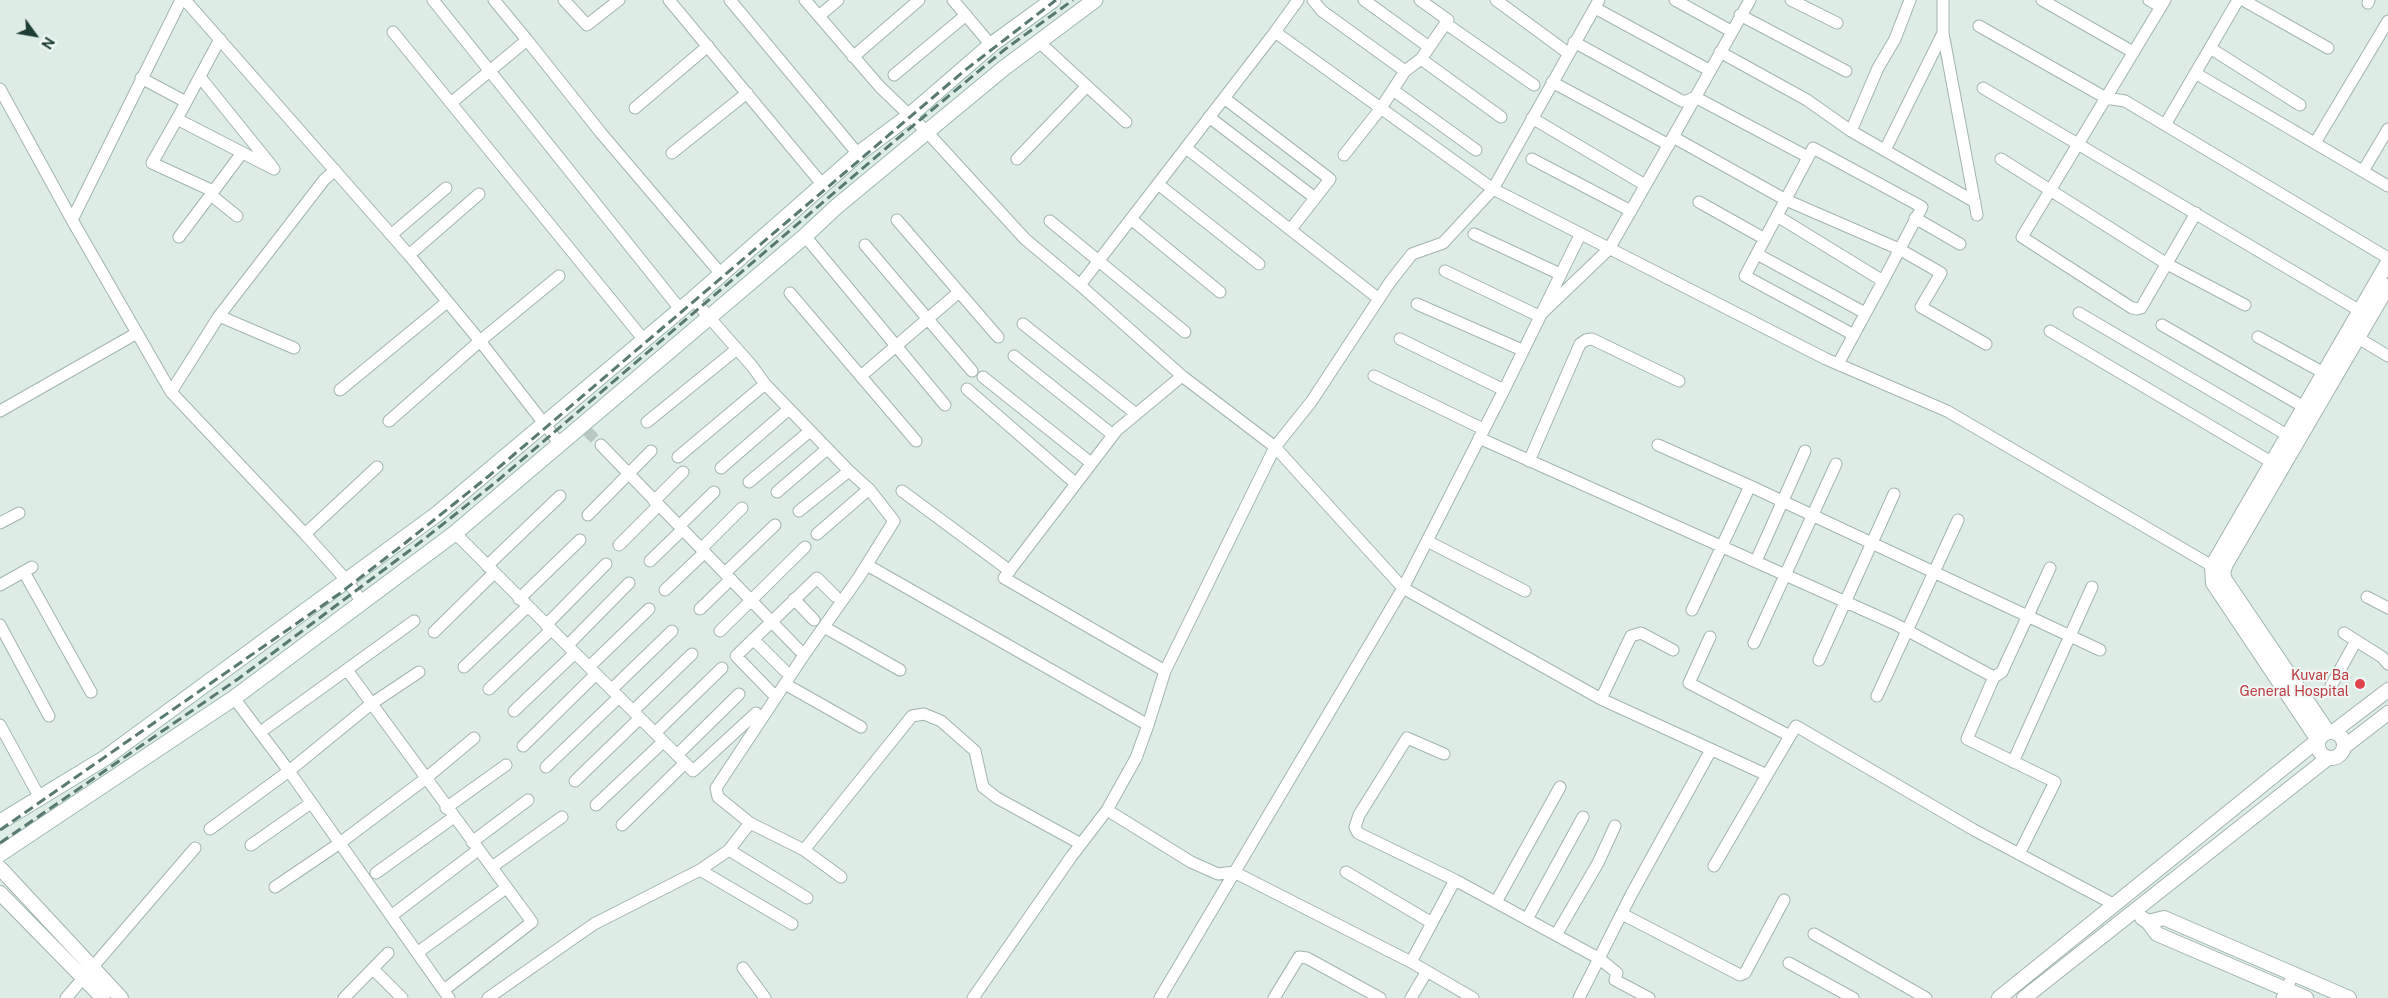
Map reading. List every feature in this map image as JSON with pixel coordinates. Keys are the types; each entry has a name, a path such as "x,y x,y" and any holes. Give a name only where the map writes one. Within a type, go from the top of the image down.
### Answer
{"main road":[{"path":"0,822 105,758 348,582 437,514 693,299 822,184 909,116 991,45 1053,0"},
{"path":"0,854 234,698 454,533 560,444 584,428 710,317 806,236 836,207 1038,41 1095,0"}],"street":[{"path":"72,220 141,78 183,0 220,39 409,255 480,341 560,444"},
{"path":"433,0 680,309"},
{"path":"494,0 601,133 721,274"},
{"path":"564,0 588,25 619,0"},
{"path":"669,0 822,184"},
{"path":"730,0 858,154"},
{"path":"805,0 853,57 909,116 927,132 1024,239 1080,285 1182,376 1274,447 1403,588 1601,699 1767,776"},
{"path":"819,16 838,0"},
{"path":"853,57 919,0"},
{"path":"953,0 991,45"},
{"path":"1080,285 1298,0"},
{"path":"1313,0 1322,11 1405,71"},
{"path":"1364,0 1429,47"},
{"path":"1344,155 1381,108 1405,71 1421,59 1448,20 1420,0"},
{"path":"1496,0 1571,47 1682,100 1687,101 1695,96"},
{"path":"1675,0 1731,31"},
{"path":"1539,316 1609,249 1750,0"},
{"path":"1791,0 1837,23"},
{"path":"1851,131 1878,68 1895,39 1910,0"},
{"path":"1943,0 1943,33 1977,215"},
{"path":"2042,0 2133,52"},
{"path":"2149,0 2163,3 2022,237 2132,308 2141,308 2196,213"},
{"path":"2166,125 2238,0"},
{"path":"2243,0 2328,48"},
{"path":"973,998 1107,810 1136,758 1165,671 1274,447 1311,402 1379,299 1412,254 1443,244 1493,189 1571,47 1597,4 1710,70"},
{"path":"894,75 966,14"},
{"path":"1740,15 1846,71"},
{"path":"2315,143 2388,21"},
{"path":"1445,23 1534,85"},
{"path":"1979,26 2106,98 2125,101 2388,260 2365,314 2358,338 2276,465 2218,569"},
{"path":"393,32 644,340"},
{"path":"1275,32 1493,189 1838,364 1947,411 2218,569 2326,735 2343,739 2344,747"},
{"path":"1885,150 1943,33"},
{"path":"220,39 152,163 212,193 237,216"},
{"path":"451,103 527,40"},
{"path":"1038,41 1126,122"},
{"path":"635,108 708,46"},
{"path":"2210,48 2300,105"},
{"path":"1720,52 1807,100 1851,131 1975,202"},
{"path":"1421,59 1502,117"},
{"path":"2195,73 2388,186"},
{"path":"177,119 274,169 200,77"},
{"path":"141,78 186,102"},
{"path":"1552,82 1786,200 1899,249 1941,273 1920,307 1986,344"},
{"path":"1017,159 1087,86"},
{"path":"1983,88 2365,314"},
{"path":"0,89 72,220 171,392 305,534 348,582 362,602"},
{"path":"1393,90 1476,150"},
{"path":"672,153 747,93"},
{"path":"1695,96 1808,157"},
{"path":"1224,98 1330,179 1291,229"},
{"path":"1209,117 1315,198"},
{"path":"1532,118 1646,185"},
{"path":"2363,171 2388,129"},
{"path":"1186,148 1379,299"},
{"path":"1838,364 1854,335 1865,313 1883,281 1915,218 1922,207 1813,148 1745,276 1854,335"},
{"path":"179,237 242,153"},
{"path":"1532,159 1631,211"},
{"path":"2001,159 2167,264 2245,305"},
{"path":"171,392 219,316 324,180 335,170"},
{"path":"1158,184 1259,264"},
{"path":"392,235 446,188"},
{"path":"409,255 479,194"},
{"path":"1699,202 1765,239"},
{"path":"1777,216 1883,281"},
{"path":"1915,218 1960,244"},
{"path":"1130,219 1220,292"},
{"path":"897,220 998,337"},
{"path":"1050,221 1185,332"},
{"path":"1474,234 1560,274"},
{"path":"1160,998 1403,588 1504,390 1580,234"},
{"path":"806,236 896,348 945,404"},
{"path":"865,245 972,371"},
{"path":"1757,254 1865,313"},
{"path":"1444,271 1539,316"},
{"path":"389,421 480,341 559,276"},
{"path":"2292,439 2304,407 2324,373 2365,314 2388,286"},
{"path":"861,376 896,348 959,292"},
{"path":"790,293 916,441"},
{"path":"693,299 765,384 849,472 868,488 894,521 867,564 819,623 784,684 716,788 718,797 750,824 804,850 841,877"},
{"path":"340,390 447,302"},
{"path":"1417,304 1522,350"},
{"path":"2079,313 2292,439"},
{"path":"219,316 294,348"},
{"path":"1024,324 1136,414"},
{"path":"2162,325 2304,407"},
{"path":"2050,331 2276,465"},
{"path":"0,411 137,333"},
{"path":"2258,337 2324,373"},
{"path":"2358,338 2388,356"},
{"path":"1400,339 1504,390"},
{"path":"1529,461 1580,344 1586,340 1592,339 1680,381"},
{"path":"647,422 737,349"},
{"path":"1014,356 1114,434"},
{"path":"1165,671 1004,578 1075,482 1114,434 1182,376"},
{"path":"1374,376 1529,461 1723,546 1908,631 1994,677"},
{"path":"983,377 1091,463"},
{"path":"678,457 765,384"},
{"path":"967,389 1075,482"},
{"path":"721,468 789,409"},
{"path":"749,482 810,431"},
{"path":"600,445 799,650"},
{"path":"1658,445 1750,486 1782,503 2100,650"},
{"path":"777,492 828,449"},
{"path":"588,515 651,451"},
{"path":"1756,561 1805,451"},
{"path":"1754,642 1836,464"},
{"path":"305,534 377,467"},
{"path":"619,545 683,472"},
{"path":"799,511 849,472"},
{"path":"1692,610 1750,486"},
{"path":"817,534 868,488"},
{"path":"902,491 1010,571"},
{"path":"650,561 714,492"},
{"path":"1819,660 1894,494"},
{"path":"434,632 560,496"},
{"path":"666,590 742,508"},
{"path":"0,523 19,513"},
{"path":"1877,696 1958,520"},
{"path":"700,609 775,525"},
{"path":"454,533 693,772 756,713"},
{"path":"519,599 580,540"},
{"path":"1427,541 1525,591"},
{"path":"720,631 750,599 805,547"},
{"path":"489,689 606,564"},
{"path":"867,564 1148,725"},
{"path":"2019,854 2055,782 1967,739 1994,677 2002,672 2050,568"},
{"path":"0,585 28,569 91,692"},
{"path":"772,693 736,656 817,578 835,596"},
{"path":"514,711 572,649 628,583"},
{"path":"2013,762 2092,586"},
{"path":"2368,596 2388,608"},
{"path":"794,599 819,623 900,670"},
{"path":"464,667 527,607"},
{"path":"522,746 650,609"},
{"path":"266,728 414,621"},
{"path":"0,625 49,716"},
{"path":"546,767 672,631"},
{"path":"1601,699 1631,636 1641,633 1673,650"},
{"path":"2344,633 2382,657 2388,664"},
{"path":"1710,636 1689,683 1790,736"},
{"path":"753,639 784,671"},
{"path":"2331,686 2356,641"},
{"path":"575,780 692,654"},
{"path":"655,733 722,668"},
{"path":"234,698 289,771 447,994 532,922 446,808 347,670"},
{"path":"210,829 289,771 371,704 419,672"},
{"path":"784,684 861,727"},
{"path":"1999,998 2326,735 2388,690"},
{"path":"622,825 739,694"},
{"path":"2024,998 2328,758 2336,757 2344,747 2388,713"},
{"path":"804,850 912,716 924,714 941,722 974,751 983,787 997,798 1081,844"},
{"path":"0,725 40,798"},
{"path":"1714,866 1796,726 2019,854 2115,905 2132,912 2148,922 2157,934 2284,994 2306,998"},
{"path":"2326,735 2320,753 2328,758"},
{"path":"276,887 340,843 425,779 474,738"},
{"path":"1444,754 1407,738 1359,814 1355,826 1358,833 1455,880 1600,959 1617,973 1615,980 1649,998"},
{"path":"596,805 664,742"},
{"path":"1579,998 1622,914 1711,750"},
{"path":"446,808 506,765"},
{"path":"1496,902 1560,787"},
{"path":"391,916 528,800"},
{"path":"251,846 311,803"},
{"path":"1107,810 1208,870 1218,874 1234,872 1411,962 1473,998"},
{"path":"376,873 454,817"},
{"path":"492,868 562,817"},
{"path":"1527,919 1583,817"},
{"path":"488,998 594,924 700,870 729,850 750,824"},
{"path":"1556,935 1598,863 1615,826"},
{"path":"66,998 195,848"},
{"path":"729,850 807,898"},
{"path":"0,868 87,972 104,998"},
{"path":"700,870 792,924"},
{"path":"1346,872 1432,923"},
{"path":"1411,962 1455,880"},
{"path":"417,953 506,888"},
{"path":"0,893 87,972 121,998"},
{"path":"1622,914 1740,975 1745,973 1784,900"},
{"path":"2148,922 2164,918 2292,975 2349,998"},
{"path":"1814,934 1926,998"},
{"path":"344,998 388,953"},
{"path":"1278,997 1299,957 1307,958 1380,998"},
{"path":"1789,963 1853,998"},
{"path":"743,968 765,998"},
{"path":"373,969 402,998"},
{"path":"1411,998 1427,971"},
{"path":"2284,994 2292,975"}],"tunnel":[{"path":"587,431 601,445"}],"railway":[{"path":"0,830 339,594 404,544 490,475 964,71 1056,0"},
{"path":"0,843 238,679 409,551 496,482 891,144 1004,50 1073,0"}],"place":[{"name":"Kuvar Ba General Hospital","path":"2360,684"}]}
